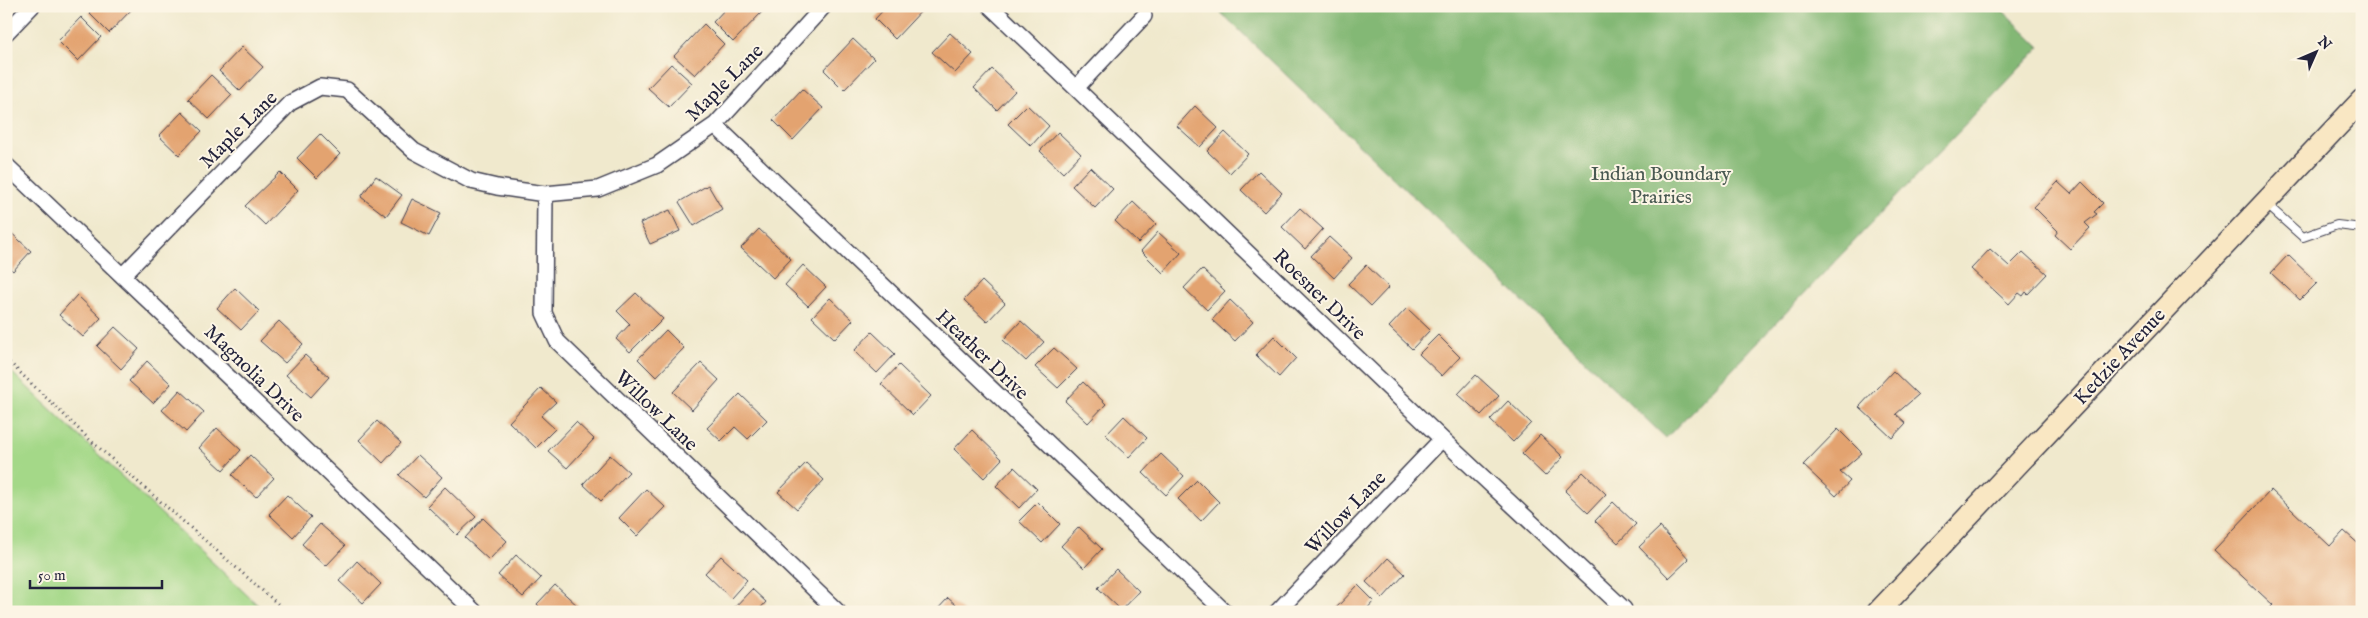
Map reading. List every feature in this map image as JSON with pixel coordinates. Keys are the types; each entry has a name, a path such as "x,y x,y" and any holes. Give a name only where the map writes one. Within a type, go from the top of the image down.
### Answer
{"main road":[{"name":"Kedzie Avenue","path":"1878,612 2362,100"}],"street":[{"path":"6,32 32,6"},
{"name":"Maple Lane","path":"123,275 290,103 320,87 347,90 414,151 471,181 497,188 545,194 598,189 657,165 715,125 824,6"},
{"name":"Roesner Drive","path":"990,6 1622,610"},
{"path":"1076,88 1144,16"},
{"name":"Heather Drive","path":"715,125 1225,612"},
{"name":"Magnolia Drive","path":"6,166 123,275 475,612"},
{"name":"Willow Lane","path":"545,194 544,314 557,341 838,612"},
{"name":"Willow Lane","path":"1277,612 1442,439"}],"lane":[{"path":"2264,202 2303,237 2338,225 2362,228"}],"path":[{"path":"6,359 90,440 288,612"}],"green space":[{"name":"Indian Boundary Prairies","path":"1214,6 1998,6 2040,47 1666,438"},
{"path":"6,367 265,612 6,612"}],"building":[{"path":"95,6 130,6 132,9 109,33 89,13"},
{"path":"728,6 759,6 763,11 733,42 713,22"},
{"path":"887,6 925,7 895,39 875,19"},
{"path":"81,17 101,37 78,61 58,41"},
{"path":"704,24 724,44 695,75 674,56"},
{"path":"950,33 973,54 955,73 932,52"},
{"path":"853,39 874,59 844,90 824,70"},
{"path":"242,47 263,67 240,91 219,71"},
{"path":"671,64 692,83 669,107 648,88"},
{"path":"992,69 1015,91 997,110 974,88"},
{"path":"211,75 232,95 209,119 188,99"},
{"path":"802,89 823,108 793,140 773,120"},
{"path":"1027,105 1049,126 1031,146 1008,124"},
{"path":"1195,106 1218,128 1200,147 1177,126"},
{"path":"182,112 202,131 179,155 159,136"},
{"path":"1058,132 1081,154 1063,173 1040,151"},
{"path":"1225,132 1248,154 1230,173 1207,151"},
{"path":"320,134 340,154 317,178 297,158"},
{"path":"1090,167 1113,189 1095,208 1072,186"},
{"path":"1259,171 1282,193 1264,212 1241,190"},
{"path":"280,172 298,190 265,225 245,206"},
{"path":"376,176 402,195 386,216 361,197"},
{"path":"2058,182 2071,194 2082,182 2103,203 2094,212 2097,214 2085,223 2090,228 2070,249 2055,235 2058,231 2034,207"},
{"path":"708,185 722,209 694,226 679,202"},
{"path":"412,199 441,213 429,236 401,222"},
{"path":"1133,202 1156,224 1138,243 1115,221"},
{"path":"1300,208 1323,229 1305,249 1282,227"},
{"path":"670,210 680,231 650,244 640,223"},
{"path":"7,229 31,251 13,271 6,265"},
{"path":"759,229 791,259 773,278 741,248"},
{"path":"1158,232 1181,253 1163,273 1141,251"},
{"path":"1329,237 1352,258 1334,278 1311,256"},
{"path":"1990,249 2009,266 2023,252 2047,274 2028,294 2026,292 2023,296 2019,293 2009,304 1971,269"},
{"path":"2288,255 2317,283 2300,300 2271,273"},
{"path":"803,265 826,287 808,306 785,285"},
{"path":"1366,265 1389,287 1371,306 1348,284"},
{"path":"1202,269 1225,291 1207,310 1184,288"},
{"path":"982,281 1005,303 987,322 964,300"},
{"path":"235,288 259,311 241,330 217,308"},
{"path":"636,293 663,319 630,352 616,339 630,324 617,311"},
{"path":"77,295 101,318 83,337 59,315"},
{"path":"830,298 853,320 835,339 812,317"},
{"path":"1230,300 1253,322 1235,341 1212,320"},
{"path":"1407,308 1430,330 1412,349 1389,327"},
{"path":"279,321 303,344 285,363 260,341"},
{"path":"1021,321 1044,342 1026,361 1003,340"},
{"path":"115,327 139,349 121,369 97,346"},
{"path":"666,330 684,348 656,377 638,359"},
{"path":"872,332 895,354 877,373 854,351"},
{"path":"1438,335 1460,357 1442,376 1419,354"},
{"path":"1274,336 1296,358 1279,377 1256,355"},
{"path":"1054,348 1077,369 1058,388 1035,367"},
{"path":"305,355 329,377 311,397 286,375"},
{"path":"147,361 171,384 153,403 129,381"},
{"path":"701,363 719,380 692,410 673,392"},
{"path":"899,365 931,396 913,415 881,384"},
{"path":"1893,371 1918,395 1896,414 1906,423 1892,438 1859,407"},
{"path":"1476,375 1499,396 1481,415 1458,394"},
{"path":"1083,382 1106,404 1088,423 1065,401"},
{"path":"541,388 556,402 541,416 555,429 536,448 509,422"},
{"path":"180,390 204,412 186,432 162,410"},
{"path":"740,394 767,420 748,439 735,427 721,441 707,428"},
{"path":"1508,401 1531,423 1513,442 1490,420"},
{"path":"1124,416 1147,438 1129,457 1106,435"},
{"path":"377,421 401,443 383,463 359,440"},
{"path":"576,422 594,439 567,468 548,451"},
{"path":"217,428 241,450 223,470 199,448"},
{"path":"1838,429 1862,453 1840,472 1850,481 1836,496 1803,465"},
{"path":"972,430 1002,459 984,478 954,449"},
{"path":"1540,435 1563,457 1545,476 1522,454"},
{"path":"1161,454 1184,476 1166,495 1143,473"},
{"path":"250,455 274,478 256,497 232,475"},
{"path":"418,455 442,477 424,497 399,475"},
{"path":"610,455 629,472 601,501 583,484"},
{"path":"806,463 824,480 797,509 778,492"},
{"path":"1014,467 1037,489 1019,508 996,486"},
{"path":"1583,472 1606,494 1588,513 1565,491"},
{"path":"1197,480 1219,502 1201,521 1178,499"},
{"path":"445,487 476,517 457,535 427,506"},
{"path":"646,489 665,507 637,536 619,518"},
{"path":"2271,490 2330,546 2344,531 2362,547 2362,612 2266,612 2273,605 2214,550"},
{"path":"287,495 311,517 293,537 269,514"},
{"path":"1038,502 1060,524 1042,543 1019,521"},
{"path":"1613,502 1636,524 1618,543 1595,521"},
{"path":"483,518 507,541 489,560 465,538"},
{"path":"320,524 345,546 326,566 302,544"},
{"path":"1079,527 1102,549 1084,568 1061,546"},
{"path":"1660,527 1689,559 1669,578 1639,547"},
{"path":"516,555 541,578 523,597 498,575"},
{"path":"721,556 747,580 731,598 705,573"},
{"path":"1388,558 1405,574 1383,598 1366,582"},
{"path":"357,561 381,584 363,603 339,581"},
{"path":"1116,569 1139,591 1121,610 1098,588"},
{"path":"555,585 579,607 575,612 544,612 537,604"},
{"path":"1358,585 1374,601 1364,612 1338,612 1335,609"},
{"path":"752,589 766,602 757,612 730,612"},
{"path":"948,598 964,612 935,612"}]}
